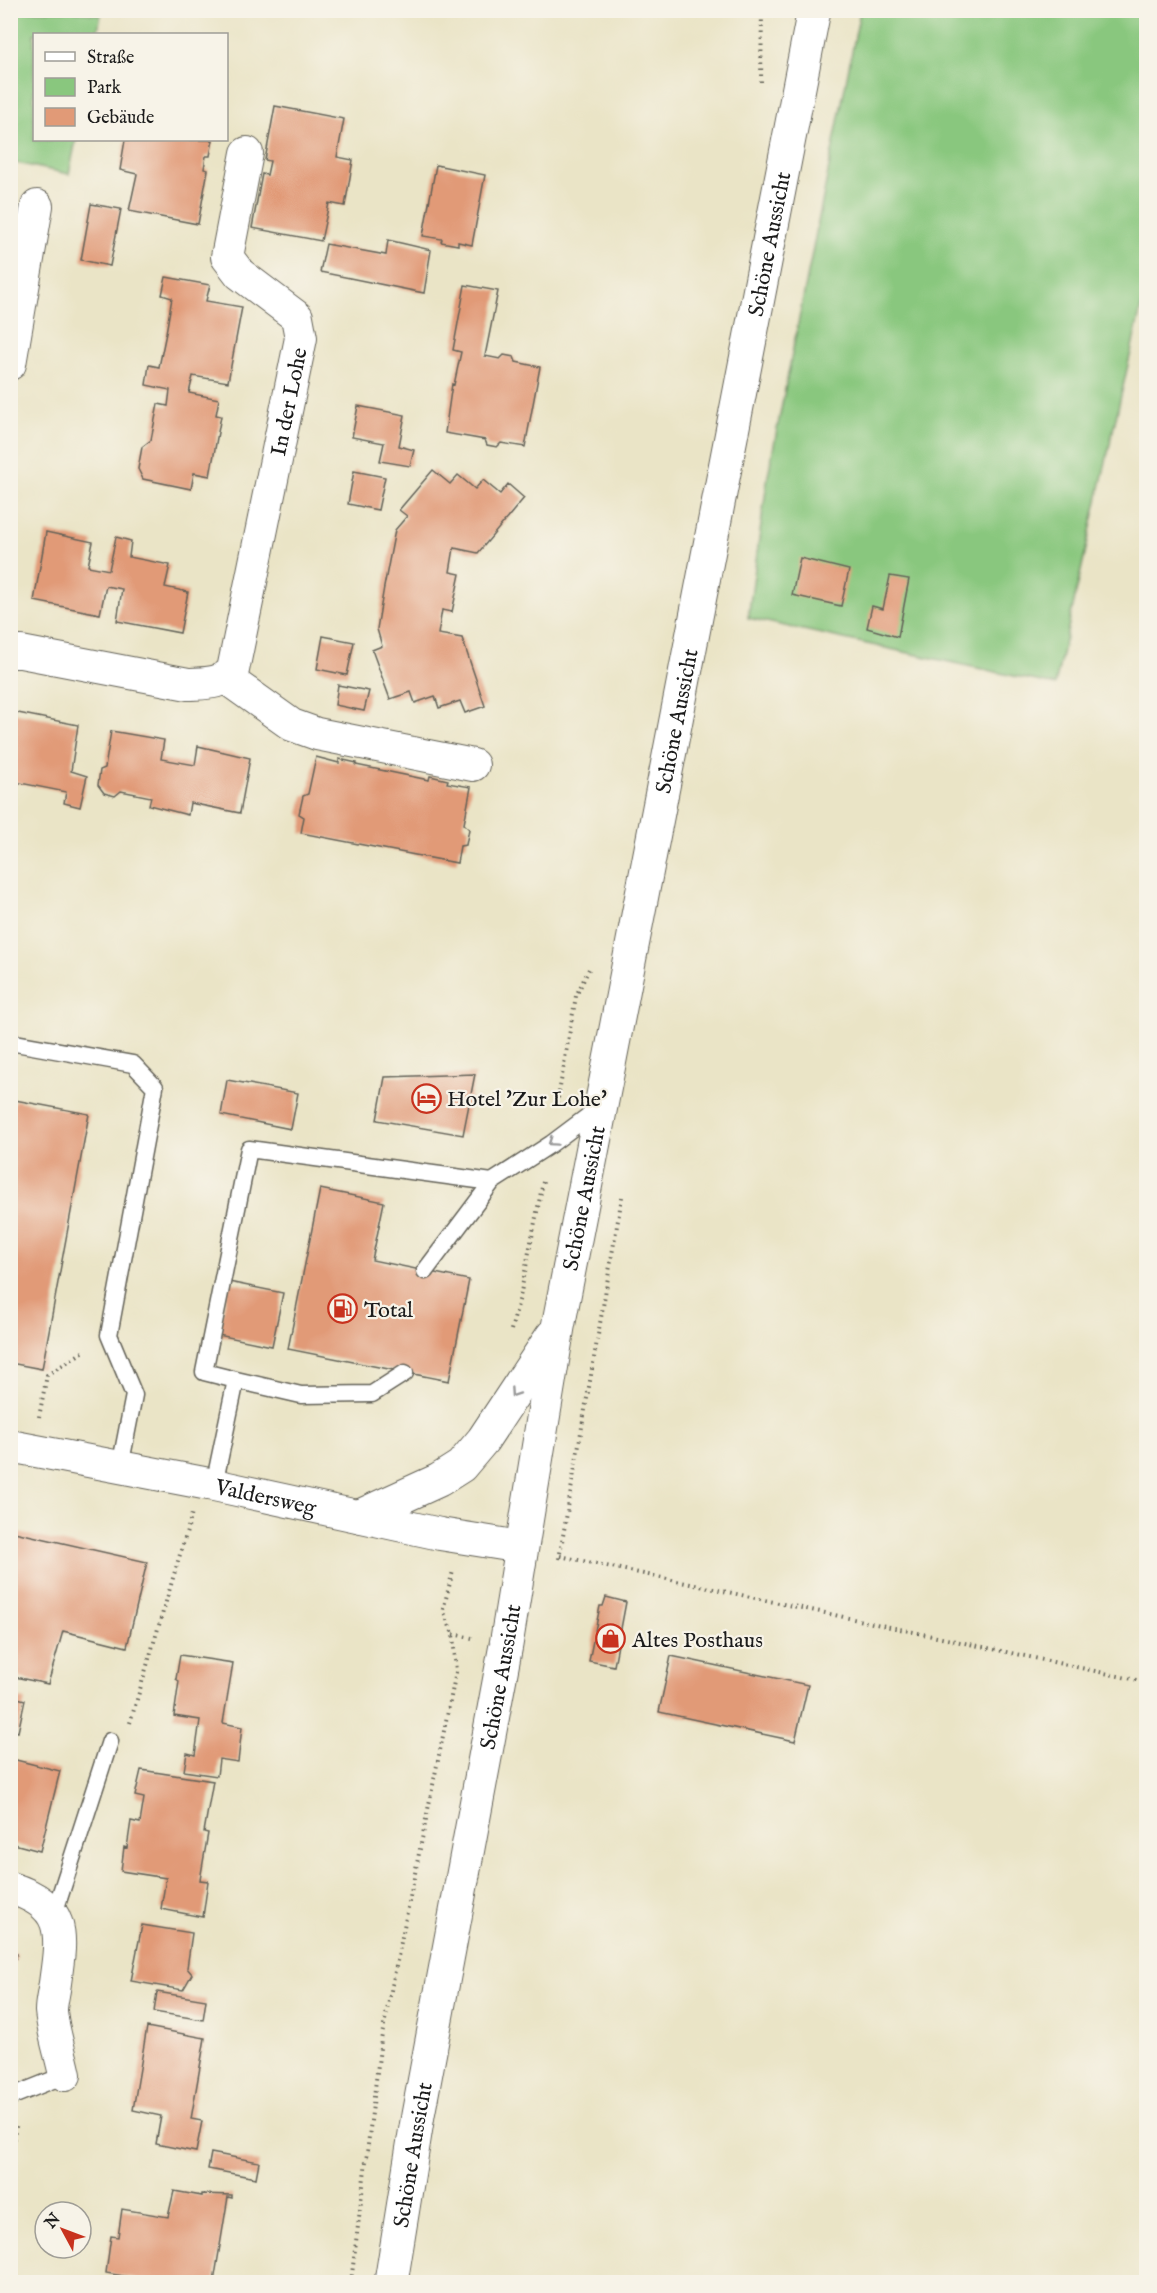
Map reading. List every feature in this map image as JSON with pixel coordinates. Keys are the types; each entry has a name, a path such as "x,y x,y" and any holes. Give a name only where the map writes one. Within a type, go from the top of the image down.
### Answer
{"main road":[{"name":"Schöne Aussicht","path":"391,2283 418,2115 506,1645 558,1327 814,10"},
{"path":"360,1516 439,1480 461,1466 483,1440 558,1327"}],"street":[{"name":"In der Lohe","path":"226,678 233,670 238,652 301,338 297,317 240,274 227,257 248,153"},
{"path":"10,364 37,206"},
{"path":"10,652 21,652 188,684 213,683 226,678 292,725 317,734 473,765"},
{"name":"Valdersweg","path":"21,1448 208,1484 440,1534 521,1547"},
{"path":"10,1888 33,1897 54,1914 58,1925 59,1953 51,2010 65,2075"}],"lane":[{"path":"10,1042 133,1064 155,1087 109,1335 134,1395 120,1467"},
{"path":"424,1271 492,1182 600,1108"},
{"path":"405,1373 372,1394 301,1395 204,1372 249,1149 492,1182"},
{"path":"208,1484 236,1380"},
{"path":"54,1914 110,1741"},
{"path":"10,2097 65,2075"}],"path":[{"path":"759,90 762,78 762,10"},
{"path":"509,1337 520,1297 576,996 591,965"},
{"path":"21,1448 47,1375 109,1335"},
{"path":"110,1741 129,1725 208,1484"},
{"path":"521,1547 1146,1682"},
{"path":"351,2283 381,2040 456,1672 453,1634"}],"green space":[{"path":"10,11 72,11 101,15 97,33 33,33 33,141 76,141 69,174 11,162"},
{"path":"860,11 1146,11 1146,286 1055,685 748,618 768,475"}],"building":[{"path":"275,106 344,119 337,157 353,160 345,206 329,203 321,241 252,228 262,174 267,175 270,161 265,160"},
{"path":"125,141 213,141 210,156 206,156 204,169 208,170 198,224 129,211 137,174 120,170"},
{"path":"436,165 485,175 472,245 441,242 442,239 423,236"},
{"path":"91,204 121,209 110,266 81,260"},
{"path":"388,240 431,250 424,293 320,272 326,244 386,255"},
{"path":"166,277 210,285 206,301 242,307 228,382 193,376 189,393 219,399 216,415 221,416 210,476 194,473 191,489 143,479 138,469 142,447 151,440 158,404 168,406 170,390 146,385 149,365 159,367 166,333 172,298 162,295"},
{"path":"465,285 498,291 485,356 500,359 504,355 514,357 516,362 540,367 525,447 501,443 497,447 487,445 485,440 445,433 452,384 454,385 461,352 453,350"},
{"path":"358,406 405,415 399,446 414,450 410,466 380,461 384,443 352,437"},
{"path":"433,470 450,484 458,475 475,489 483,480 500,494 508,484 524,498 478,553 454,548 450,572 460,574 452,612 442,610 438,634 462,638 485,706 465,713 460,701 439,708 435,696 415,703 411,692 390,699 372,650 382,646 377,629 384,587 395,530 407,516 399,510"},
{"path":"354,471 385,477 378,510 348,504"},
{"path":"46,532 93,542 88,566 109,570 116,537 131,541 129,557 170,565 165,587 188,592 180,633 117,621 122,589 106,586 100,614 34,601"},
{"path":"800,558 849,570 841,606 792,595"},
{"path":"890,576 909,579 898,637 867,628 872,606 883,609"},
{"path":"323,636 354,642 347,675 317,669"},
{"path":"338,685 369,691 364,711 335,705"},
{"path":"13,712 78,725 71,771 87,776 80,807 64,803 66,792 10,781 10,728"},
{"path":"111,731 164,740 161,759 195,765 198,746 250,758 240,813 190,803 188,815 149,805 151,797 121,791 115,796 104,793 98,785 100,770 105,768"},
{"path":"316,757 339,763 339,759 357,763 356,765 429,780 430,776 448,780 447,783 471,787 464,824 469,829 466,845 460,846 457,863 301,833 304,817 299,814 303,796 308,794"},
{"name":"Hotel 'Zur Lohe'","path":"475,1074 463,1135 377,1120 385,1077"},
{"path":"227,1080 298,1093 291,1129 221,1115"},
{"path":"15,1100 89,1114 42,1369 10,1363 10,1114"},
{"path":"320,1189 384,1202 372,1260 469,1280 449,1381 288,1349"},
{"path":"229,1282 283,1293 272,1346 218,1335"},
{"path":"10,1531 147,1562 127,1647 63,1631 48,1684 10,1676"},
{"path":"606,1597 626,1602 614,1666 589,1661 600,1606 603,1606"},
{"path":"180,1655 233,1663 223,1723 242,1727 238,1762 219,1759 217,1776 184,1771 187,1753 195,1755 200,1720 174,1716"},
{"path":"671,1656 808,1685 795,1741 659,1712"},
{"path":"10,1696 25,1700 18,1732 10,1730"},
{"path":"12,1759 60,1771 40,1851 10,1843"},
{"path":"141,1770 213,1781 204,1832 208,1833 200,1880 208,1881 203,1917 161,1909 166,1878 121,1871 131,1821 140,1823 144,1798 135,1796"},
{"path":"142,1925 192,1933 187,1968 192,1974 183,1990 131,1981"},
{"path":"10,1952 17,1954 11,1973 10,1973"},
{"path":"157,1992 206,2000 203,2020 154,2012"},
{"path":"147,2027 205,2038 191,2119 202,2121 196,2152 156,2144 161,2116 133,2110"},
{"path":"211,2153 259,2162 256,2178 208,2169"},
{"path":"174,2191 202,2196 202,2194 232,2195 232,2198 228,2197 214,2282 156,2282 106,2273 111,2236 118,2237 122,2209 168,2217"}],"place":[{"name":"Hotel 'Zur Lohe'","path":"426,1098"},
{"name":"Total","path":"343,1309"},
{"name":"Altes Posthaus","path":"611,1639"}]}
